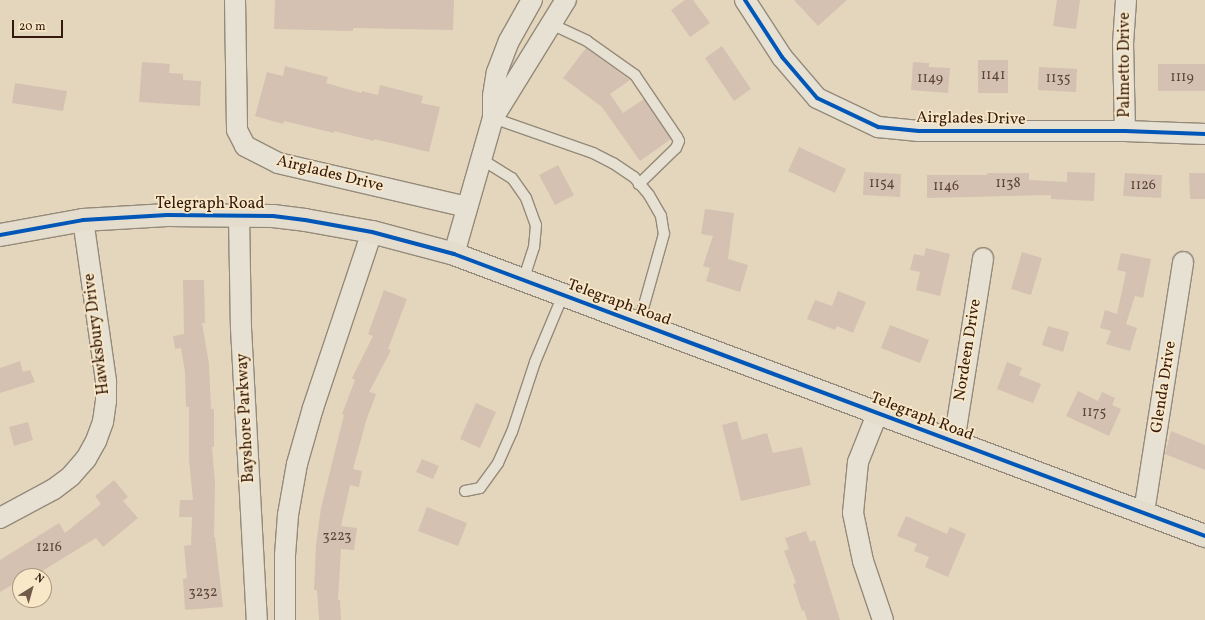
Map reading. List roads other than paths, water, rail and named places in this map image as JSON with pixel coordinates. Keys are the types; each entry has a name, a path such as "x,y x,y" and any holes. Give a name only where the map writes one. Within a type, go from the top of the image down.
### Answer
{"main road":[{"name":"Telegraph Road","path":"0,234 83,220 166,214 239,215 306,220 372,232 454,254 1205,536"}],"street":[{"name":"Airglades Drive","path":"235,0 237,130 245,146 278,163 467,207"},
{"path":"493,118 492,96 497,72 509,41 532,0"},
{"path":"454,254 493,118 566,0"},
{"name":"Airglades Drive","path":"745,0 782,57 817,98 878,128 919,132 1125,131 1205,134"},
{"name":"Palmetto Drive","path":"1125,131 1123,44 1126,0"},
{"name":"Bayshore Parkway","path":"239,215 241,328 257,620"},
{"name":"Hawksbury Drive","path":"0,518 54,489 71,476 86,459 96,441 103,422 106,401 106,381 83,220"},
{"path":"285,620 284,555 288,515 298,464 313,408 372,232"},
{"name":"Nordeen Drive","path":"954,442 983,258"},
{"name":"Glenda Drive","path":"1144,512 1183,262"},
{"path":"878,412 858,462 853,513 863,561 883,620"}],"lane":[{"path":"551,24 587,41 635,75 677,137 679,141 676,148 640,184"},
{"path":"493,118 593,153 613,163 634,177 640,184 661,216 664,234 639,323"},
{"path":"481,159 512,178 526,198 536,225 534,247 523,280"},
{"path":"465,491 480,488 498,463 512,432 535,362 563,294"}]}
